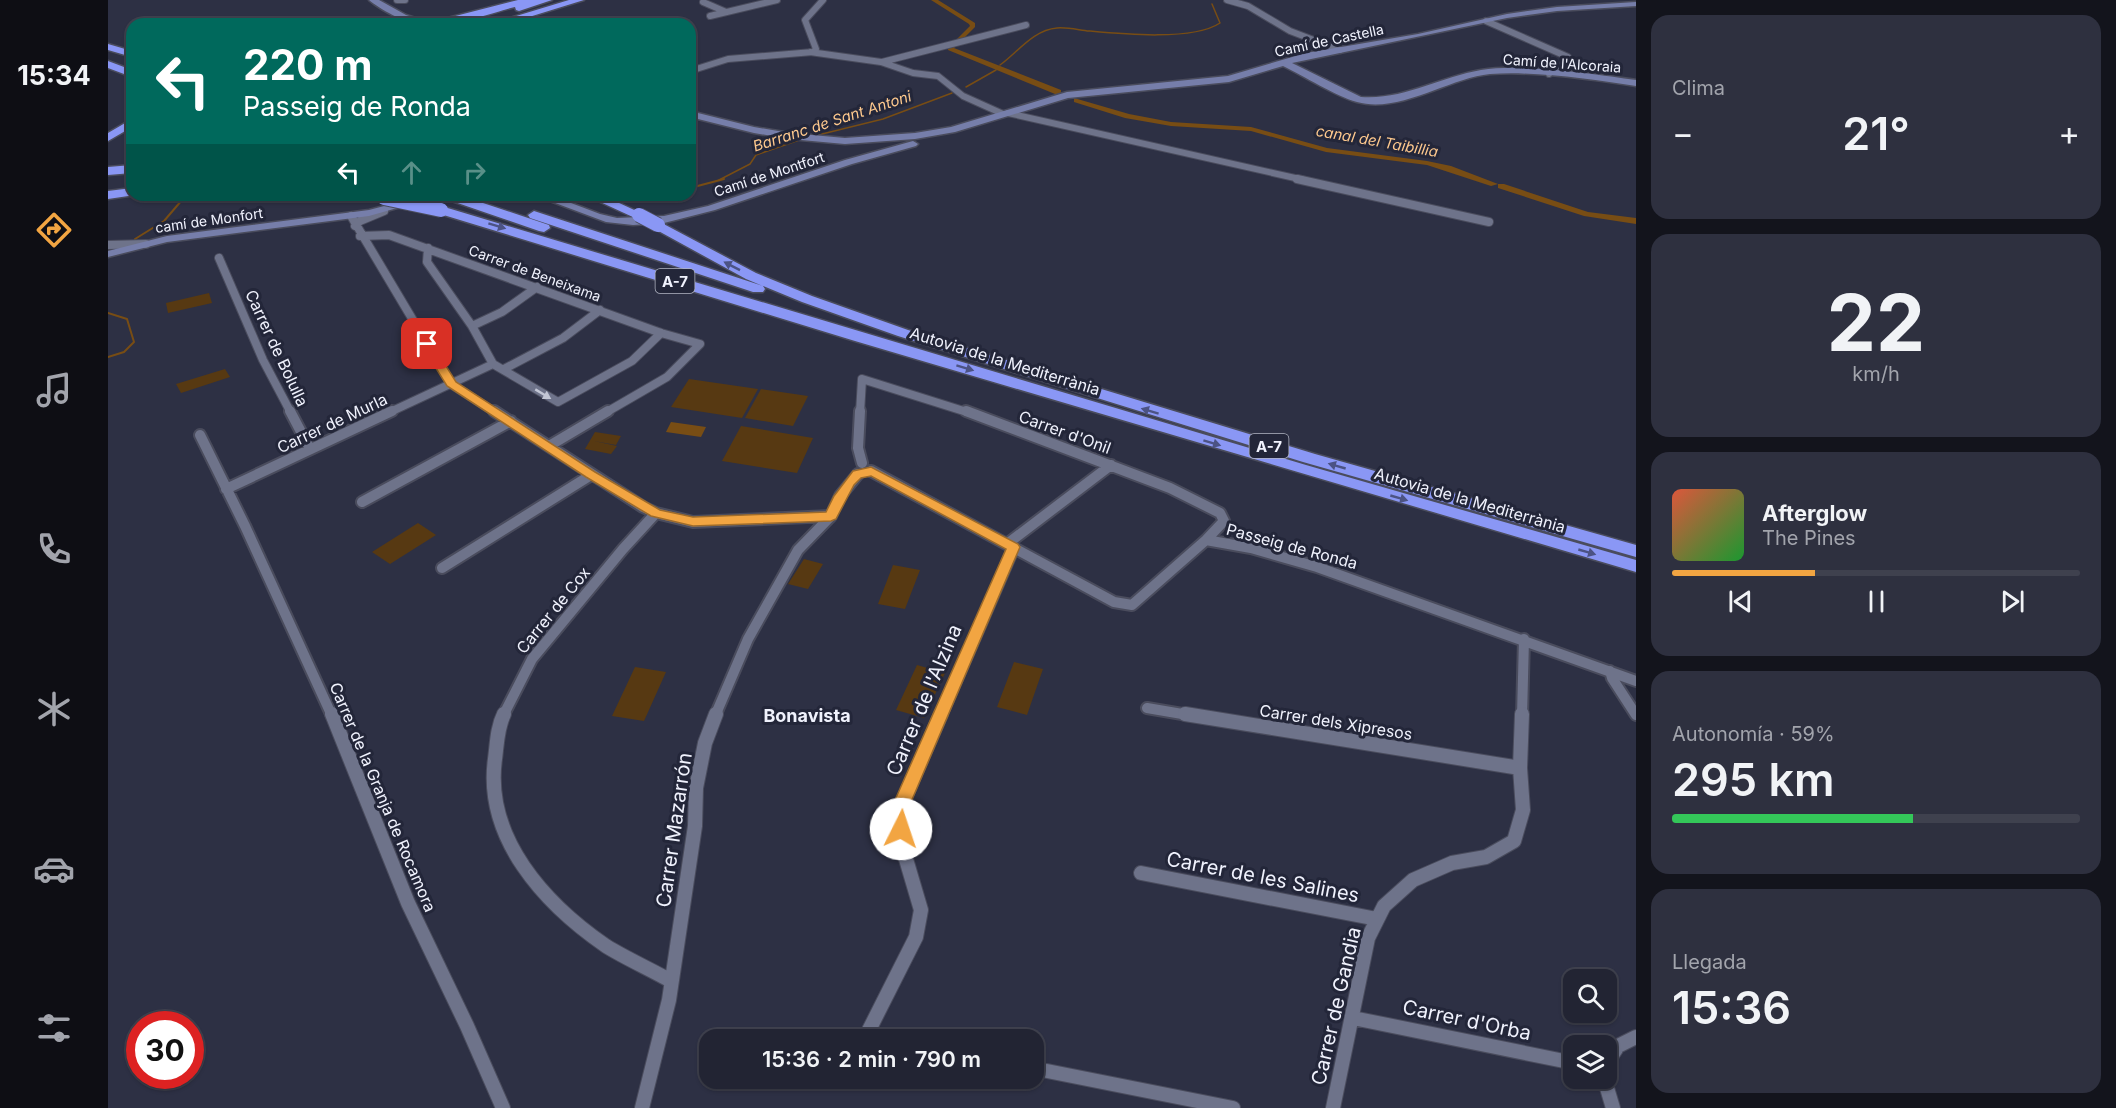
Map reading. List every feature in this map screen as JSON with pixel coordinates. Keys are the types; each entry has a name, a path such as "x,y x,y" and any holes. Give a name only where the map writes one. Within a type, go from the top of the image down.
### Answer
{"highway":[{"path":"462,18 529,0"},
{"path":"483,18 547,0"},
{"path":"486,18 562,0"},
{"path":"516,18 579,0"},
{"path":"108,46 126,50"},
{"path":"108,56 126,64"},
{"path":"108,64 126,77"},
{"path":"108,73 126,79"},
{"path":"108,141 126,128"},
{"path":"108,141 126,136"},
{"path":"108,171 126,170"},
{"path":"108,195 126,193"},
{"name":"Autovia de la Mediterrània","path":"378,201 386,204 441,210 860,338 1636,566"},
{"path":"465,201 861,332 909,351"},
{"path":"495,201 803,304 903,333"},
{"name":"Autovia de la Mediterrània","path":"605,201 639,215 727,264 776,287 903,333 1275,448 1636,551"}],"main road":[{"path":"373,0 406,18"},
{"name":"Camí de Castella","path":"837,140 953,128 1068,95 1229,79 1283,62 1535,11 1636,4"},
{"path":"384,7 393,18"},
{"name":"Camí de l'Alcoraia","path":"1283,62 1359,100 1366,101 1398,97 1475,74 1492,72 1550,74 1636,82"},
{"name":"Camí de Castella","path":"696,115 790,136 900,142"},
{"name":"Camí de Montfort","path":"558,201 596,218 619,221 662,219 700,212 900,142 953,128"},
{"path":"876,137 918,139"},
{"path":"353,221 386,204 403,201"},
{"name":"camí de Monfort","path":"108,254 167,239 353,221"}],"street":[{"path":"397,0 405,0"},
{"path":"710,16 777,0"},
{"path":"810,52 816,49 814,40 806,28 805,20 823,0"},
{"path":"1227,0 1248,6 1290,31 1340,50"},
{"path":"703,2 726,12"},
{"path":"1486,21 1566,55 1567,63 1548,70 1550,74"},
{"path":"881,62 1026,25"},
{"path":"696,69 728,59 810,52 881,62 913,73 938,76 963,96 1002,115 1489,222"},
{"path":"353,221 451,384 591,475 656,513 693,522 831,516 840,496 860,468"},
{"name":"Carrer de Beneixama","path":"360,236 389,235 661,333 700,344 667,377 549,446"},
{"path":"108,245 146,244"},
{"path":"428,248 427,262 472,326 493,364 558,402 632,360 661,333"},
{"name":"Carrer de Bolulla","path":"219,258 263,360 310,449"},
{"path":"472,326 502,312 537,287"},
{"path":"504,369 563,338 600,310"},
{"name":"Carrer de Murla","path":"226,489 493,364"},
{"name":"Carrer d'Onil","path":"860,468 858,448 862,379 957,408 1170,488 1220,513 1224,521 1206,540"},
{"path":"362,502 511,421"},
{"name":"Carrer de la Granja de Rocamora","path":"200,435 245,526 343,739 408,903 467,1026 503,1108"},
{"name":"Carrer de l'Alzina","path":"870,1029 916,937 921,909 903,849 900,809 1010,546 1111,465"},
{"name":"Passeig de Ronda","path":"860,468 864,474 871,471 1114,602 1132,605 1206,540 1231,544 1329,570 1636,681"},
{"path":"442,568 591,475"},
{"name":"Carrer de Cox","path":"656,513 622,549 532,659 500,722 493,772 496,816 519,863 563,912 607,946 671,981"},
{"name":"Carrer Mazarrón","path":"642,1108 669,1000 695,826 696,788 705,743 748,639 798,549 831,516"},
{"name":"Carrer de Gandia","path":"1333,1108 1368,938 1384,906 1413,880 1452,862 1486,857 1514,841 1523,810 1520,768 1524,639"},
{"path":"1610,671 1611,678 1636,715"},
{"name":"Carrer dels Xipresos","path":"1147,708 1520,768"},
{"name":"Carrer de les Salines","path":"1141,873 1377,919"},
{"name":"Carrer d'Orba","path":"1353,1018 1563,1061"},
{"path":"1617,1047 1626,1039 1636,1037"},
{"path":"1047,1071 1233,1108"},
{"path":"1607,1089 1612,1108"}],"shaded area":[{"path":"209,293 212,303 168,313 166,303"},
{"path":"225,369 230,377 181,393 176,384"},
{"path":"689,379 758,389 742,418 671,407"},
{"path":"761,389 808,396 793,426 745,418"},
{"path":"671,422 706,427 701,437 666,432"},
{"path":"741,426 813,438 797,473 722,461"},
{"path":"595,432 621,436 616,445 594,441 617,446 611,454 585,449"},
{"path":"418,523 436,535 390,564 372,552"},
{"path":"804,559 823,564 808,589 788,584"},
{"path":"893,565 920,570 905,609 878,604"},
{"path":"1014,662 1043,669 1027,715 997,707"},
{"path":"917,665 945,673 924,718 896,710"},
{"path":"635,667 666,672 644,721 612,716"}],"waterway":[{"name":"canal del Taibillia","path":"934,0 972,23 973,26 958,41"},
{"name":"Barranc de Sant Antoni","path":"1000,65 1033,37 1057,28 1156,35 1208,29 1220,23 1212,4"},
{"name":"Barranc de Sant Antoni","path":"956,43 950,49 1058,92"},
{"path":"966,87 996,70"},
{"name":"Barranc de Sant Antoni","path":"814,136 883,119 952,93"},
{"name":"canal del Taibillia","path":"1077,100 1128,116 1171,124 1251,129 1326,150 1427,163 1494,184"},
{"name":"Barranc de Sant Antoni","path":"719,180 750,164 756,155 802,139"},
{"name":"Barranc de Sant Antoni","path":"696,186 724,179"},
{"name":"canal del Taibillia","path":"1501,186 1587,214 1636,221"},
{"name":"Barranc de Sant Antoni","path":"135,239 164,221 181,201"},
{"path":"108,313 127,319 134,342 124,352 108,357"}],"district":[{"name":"Bonavista","path":"807,715"}],"route":[{"path":"427,344 451,384 591,475 656,513 693,522 831,516 840,496 850,482 858,474 871,471 1014,547 900,809 901,829"}]}
